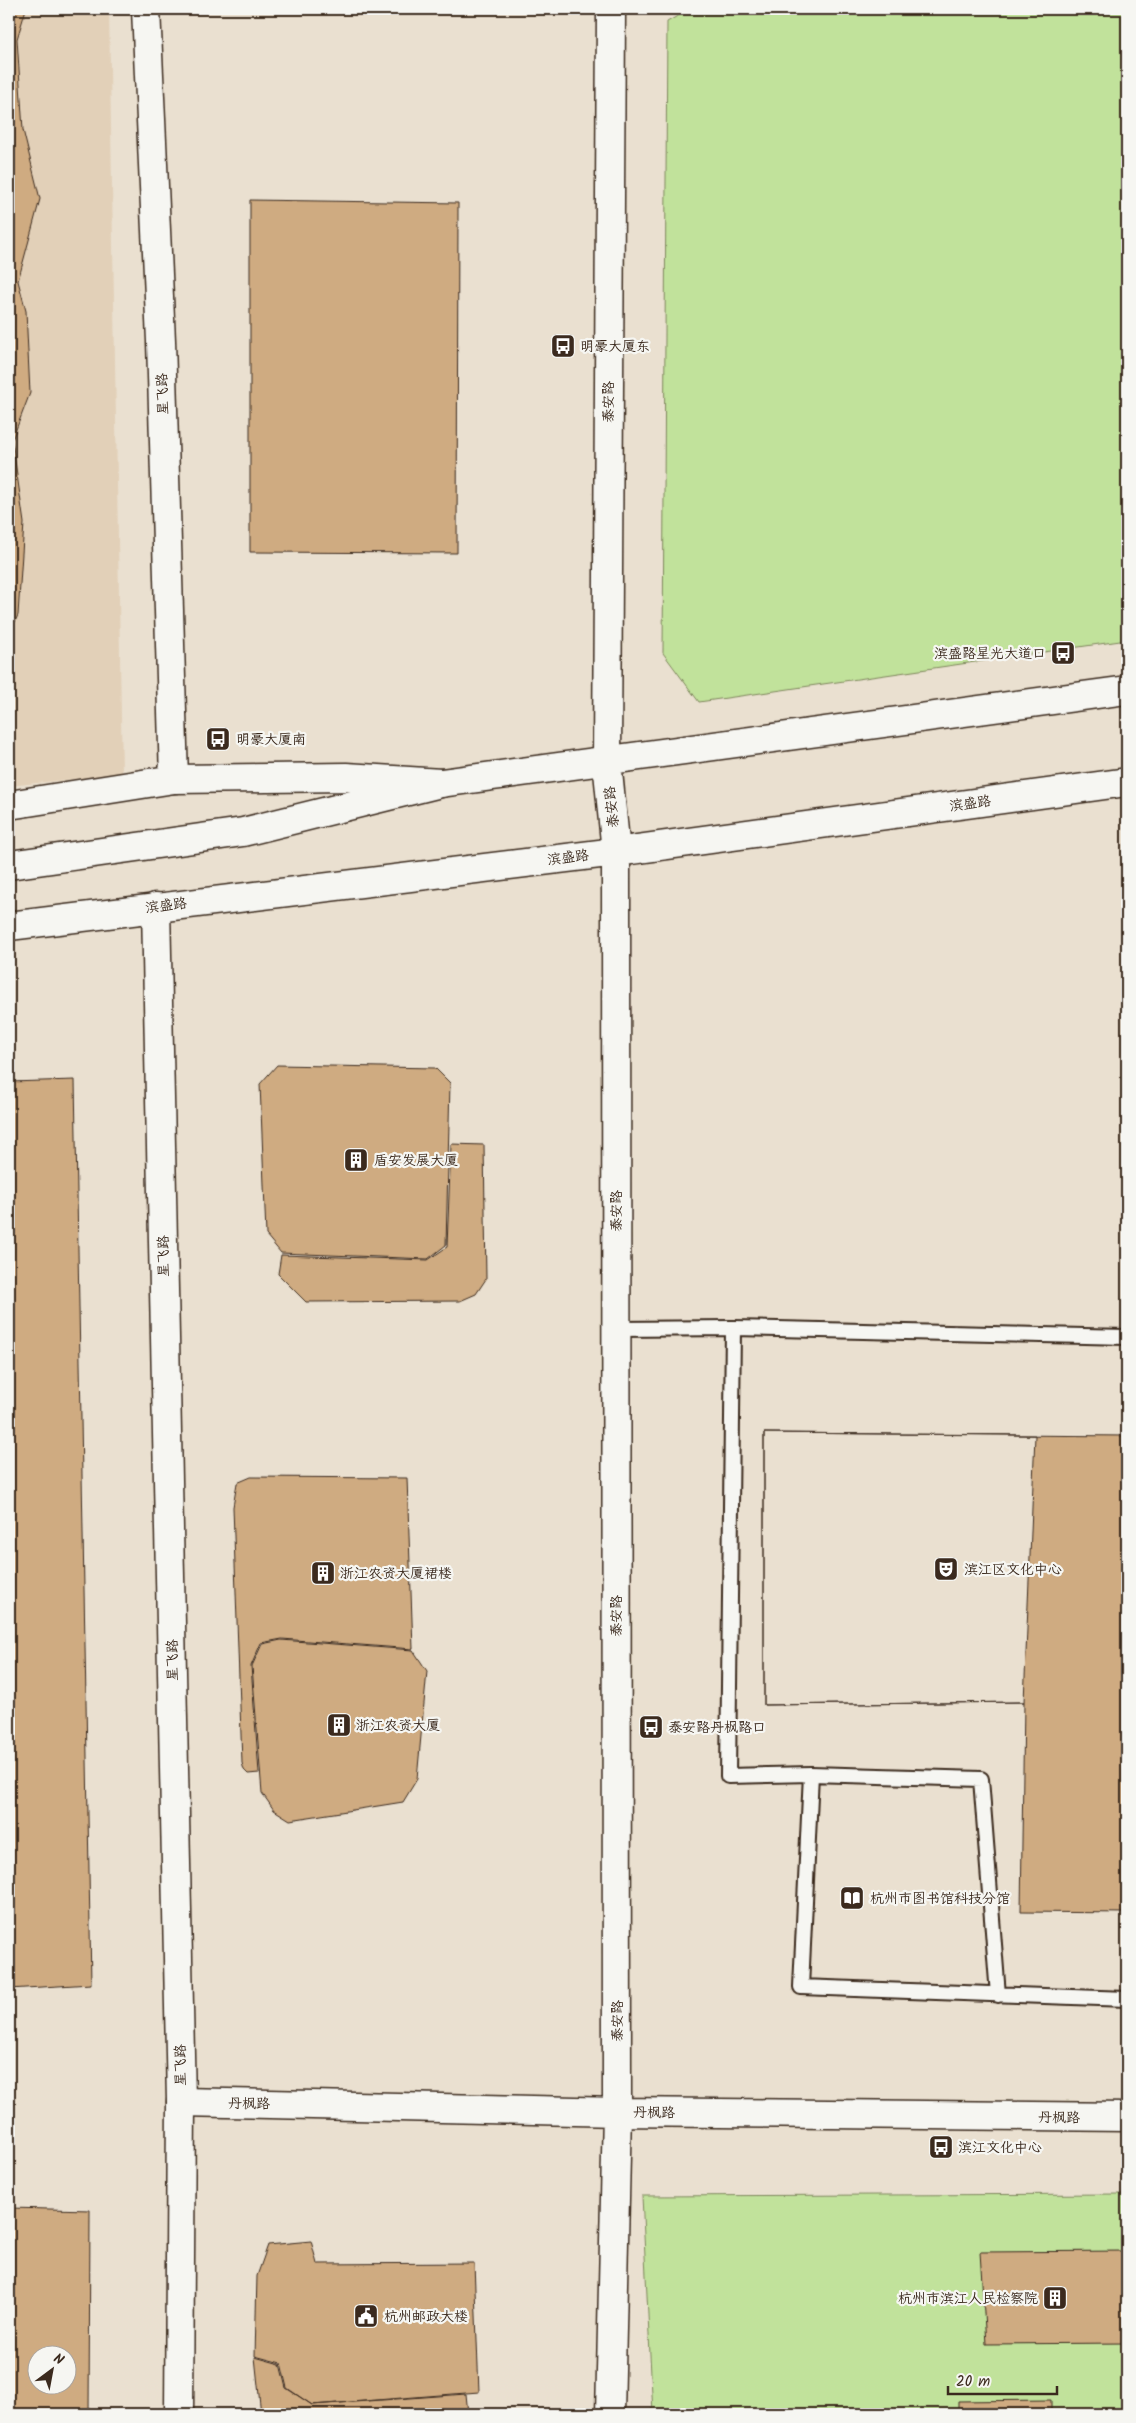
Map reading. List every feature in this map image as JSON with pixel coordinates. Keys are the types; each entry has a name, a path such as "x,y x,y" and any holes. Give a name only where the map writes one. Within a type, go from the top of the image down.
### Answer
{"main road":[{"name":"星飞路","path":"146,9 161,351 174,779"},
{"name":"泰安路","path":"610,9 607,761 616,852 617,1329 617,2112 610,2414"},
{"path":"9,865 244,832 441,783 1127,690"},
{"path":"9,805 174,779 346,777 441,783"},
{"name":"滨盛路","path":"9,926 616,852 1127,782"},
{"name":"星飞路","path":"156,907 181,2102 179,2414"},
{"name":"丹枫路","path":"181,2102 617,2112 1127,2118"}],"lane":[{"path":"617,1329 733,1328 1127,1337"},
{"path":"733,1328 728,1776 811,1774 981,1779 998,1995"},
{"path":"811,1774 801,1987 1127,1999"}],"path":[{"path":"9,1031 14,1082"}],"shaded area":[{"path":"9,9 109,9 122,774 9,786"}],"green space":[{"path":"690,9 1127,9 1127,640 699,702 663,653 667,22"},
{"path":"1127,2194 1127,2414 653,2414 642,2196"}],"building":[{"path":"9,9 26,9 17,39 23,130 40,199 18,281 26,311 30,393 12,440 24,523 18,615 9,635"},
{"path":"250,200 458,203 457,553 250,552"},
{"name":"盾安发展大厦","path":"277,1065 435,1068 450,1083 446,1245 428,1259 281,1253 266,1235 260,1084"},
{"path":"75,1080 91,1984 9,1989 9,1082"},
{"path":"451,1144 484,1145 486,1279 476,1294 460,1301 306,1302 278,1274 281,1255 428,1260 447,1247"},
{"name":"滨江区文化中心","path":"764,1433 1127,1436 1127,1913 1021,1912 1024,1702 764,1705"},
{"path":"764,1433 1035,1435 1024,1702 764,1705"},
{"name":"浙江农资大厦裙楼","path":"251,1477 407,1478 413,1649 282,1639 261,1643 251,1666 259,1773 248,1774 244,1770 242,1763 233,1507 237,1483"},
{"name":"浙江农资大厦","path":"281,1640 413,1650 427,1671 417,1779 403,1802 290,1820 274,1810 262,1793 252,1666 262,1644"},
{"path":"9,2208 90,2210 89,2414 9,2414"},
{"name":"杭州邮政大楼","path":"311,2241 317,2264 474,2263 479,2392 312,2405 287,2388 281,2363 255,2356 257,2276 268,2245"},
{"name":"杭州市滨江人民检察院","path":"1127,2251 1127,2343 986,2344 980,2252"},
{"path":"255,2357 280,2364 286,2388 312,2405 466,2394 468,2414 261,2414"},
{"path":"1051,2400 1051,2414 958,2414 958,2401"}],"place":[{"name":"明豪大厦东","path":"563,346"},
{"name":"滨盛路星光大道口","path":"1063,653"},
{"name":"明豪大厦南","path":"218,739"},
{"name":"盾安发展大厦","path":"356,1160"},
{"name":"滨江区文化中心","path":"946,1569"},
{"name":"浙江农资大厦裙楼","path":"323,1573"},
{"name":"浙江农资大厦","path":"339,1725"},
{"name":"泰安路丹枫路口","path":"651,1727"},
{"name":"杭州市图书馆科技分馆","path":"852,1898"},
{"name":"滨江文化中心","path":"941,2147"},
{"name":"杭州市滨江人民检察院","path":"1055,2298"},
{"name":"杭州邮政大楼","path":"366,2316"}]}
